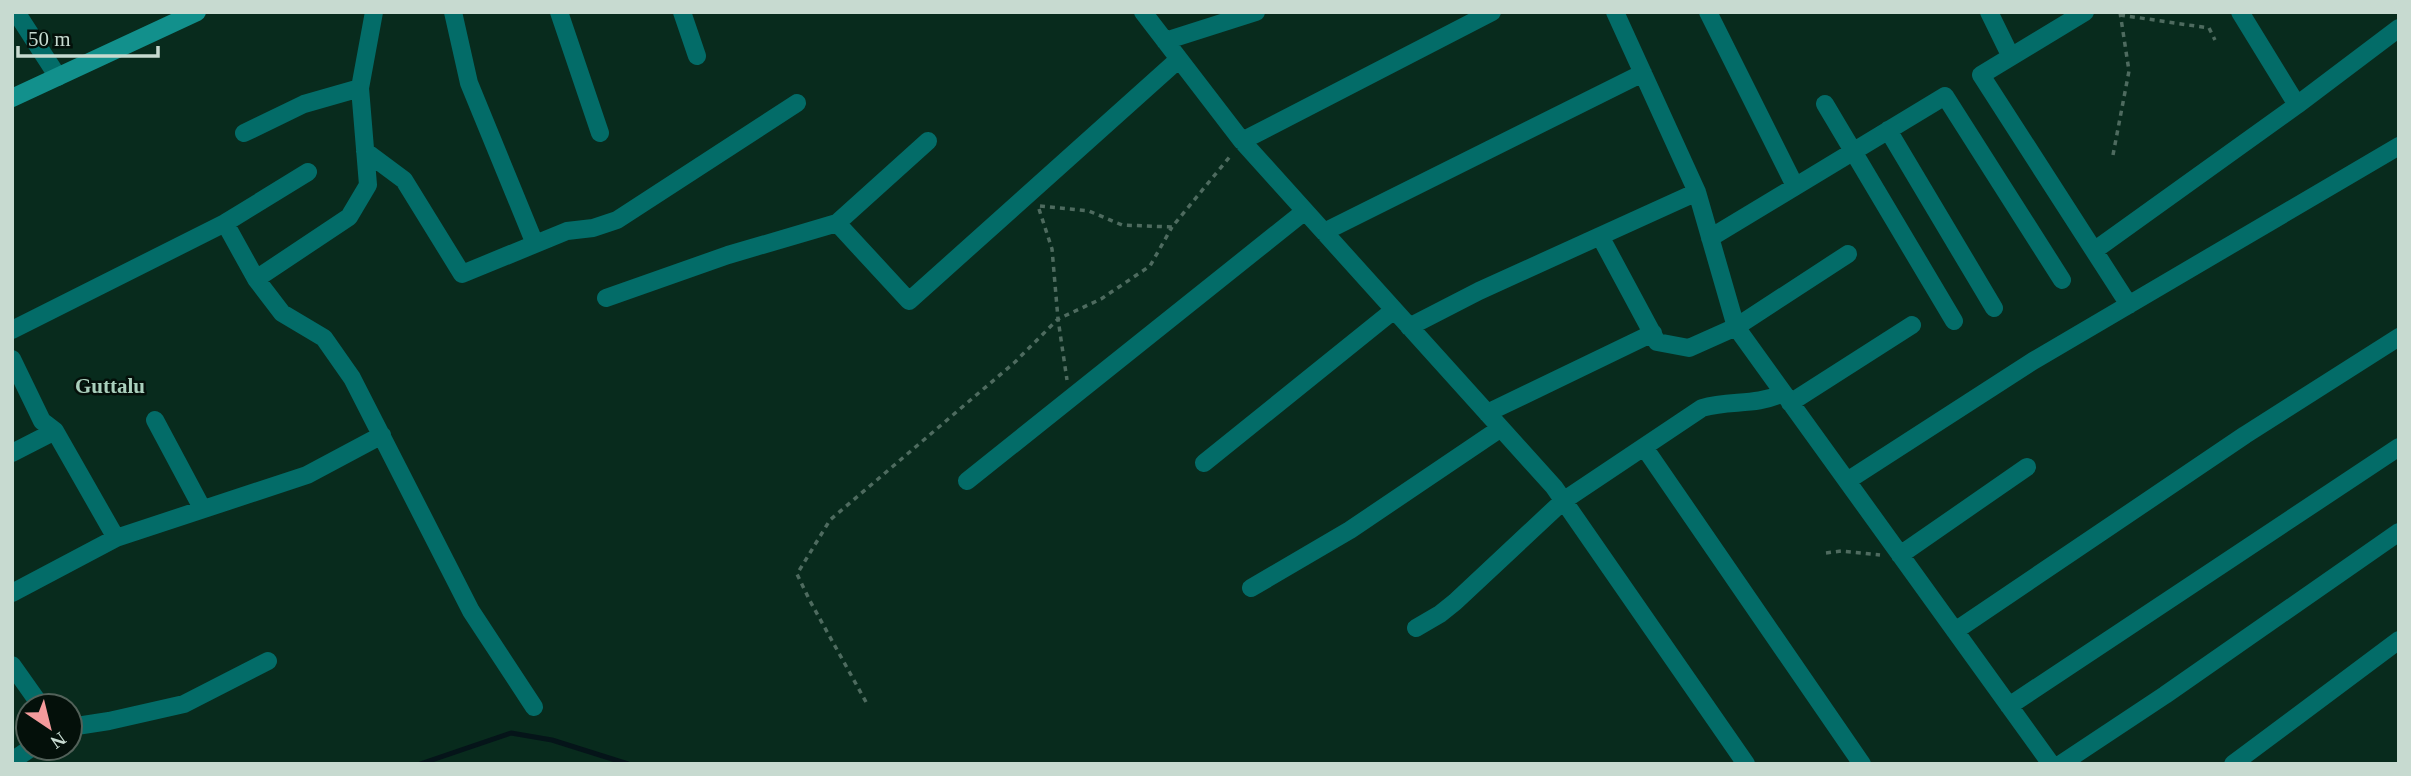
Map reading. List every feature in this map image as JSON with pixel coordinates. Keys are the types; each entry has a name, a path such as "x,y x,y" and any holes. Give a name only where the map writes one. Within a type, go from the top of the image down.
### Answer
{"main road":[{"path":"12,98 197,12"}],"street":[{"path":"16,12 58,77"},
{"path":"256,279 349,217 368,185 360,88 374,12"},
{"path":"453,12 470,83 535,244"},
{"path":"559,12 600,133"},
{"path":"682,12 697,56"},
{"path":"1143,12 1242,141 1553,487 1746,764"},
{"path":"1165,41 1256,12"},
{"path":"1242,141 1492,12"},
{"path":"1615,12 1697,192 1736,327 2051,764"},
{"path":"1708,12 1795,186"},
{"path":"1989,12 2011,57"},
{"path":"2085,12 1980,75 2129,304"},
{"path":"2240,12 2297,105"},
{"path":"2095,250 2399,29"},
{"path":"837,223 909,301 1035,198 1179,59"},
{"path":"1324,232 1643,73"},
{"path":"244,133 304,104 360,88"},
{"path":"1710,238 1945,96 2062,280"},
{"path":"365,151 404,180 462,275 567,231 593,228 617,220 797,103"},
{"path":"1825,104 1954,321"},
{"path":"1888,131 1994,307"},
{"path":"606,298 728,255 837,223 928,141"},
{"path":"1847,481 2033,361 2399,146"},
{"path":"12,330 225,223 308,172"},
{"path":"1409,327 1479,291 1697,192"},
{"path":"967,481 1305,211"},
{"path":"225,223 256,279 282,313 324,338 352,378 471,611 534,706"},
{"path":"1600,236 1657,342 1689,348 1736,327 1848,254"},
{"path":"1203,463 1394,310"},
{"path":"1416,628 1455,602 1563,501 1702,408 1719,403 1787,398 1912,325"},
{"path":"1487,413 1653,333"},
{"path":"1955,631 2245,435 2399,337"},
{"path":"12,359 42,421 55,431 116,538"},
{"path":"155,420 202,508"},
{"path":"1251,588 1350,530 1501,428"},
{"path":"12,453 55,431"},
{"path":"12,593 116,538 307,475 382,435"},
{"path":"1644,446 1862,764"},
{"path":"2009,706 2399,447"},
{"path":"1897,551 2027,467"},
{"path":"2061,764 2399,532"},
{"path":"2233,764 2399,640"},
{"path":"84,725 184,704 268,661"},
{"path":"12,664 31,692"}],"path":[{"path":"2113,155 2129,71 2120,14 2209,28 2215,40"},
{"path":"866,702 797,574 830,520 1015,362 1058,319 1101,299 1150,266 1172,227 1242,141"},
{"path":"1035,198 1089,211 1122,225 1172,227"},
{"path":"1035,198 1052,249 1058,319 1070,399"},
{"path":"1826,553 1841,551 1878,556 1897,551"}],"waterway":[{"path":"420,764 511,733 552,740 628,764"}],"district":[{"name":"Guttalu","path":"110,386"}]}
